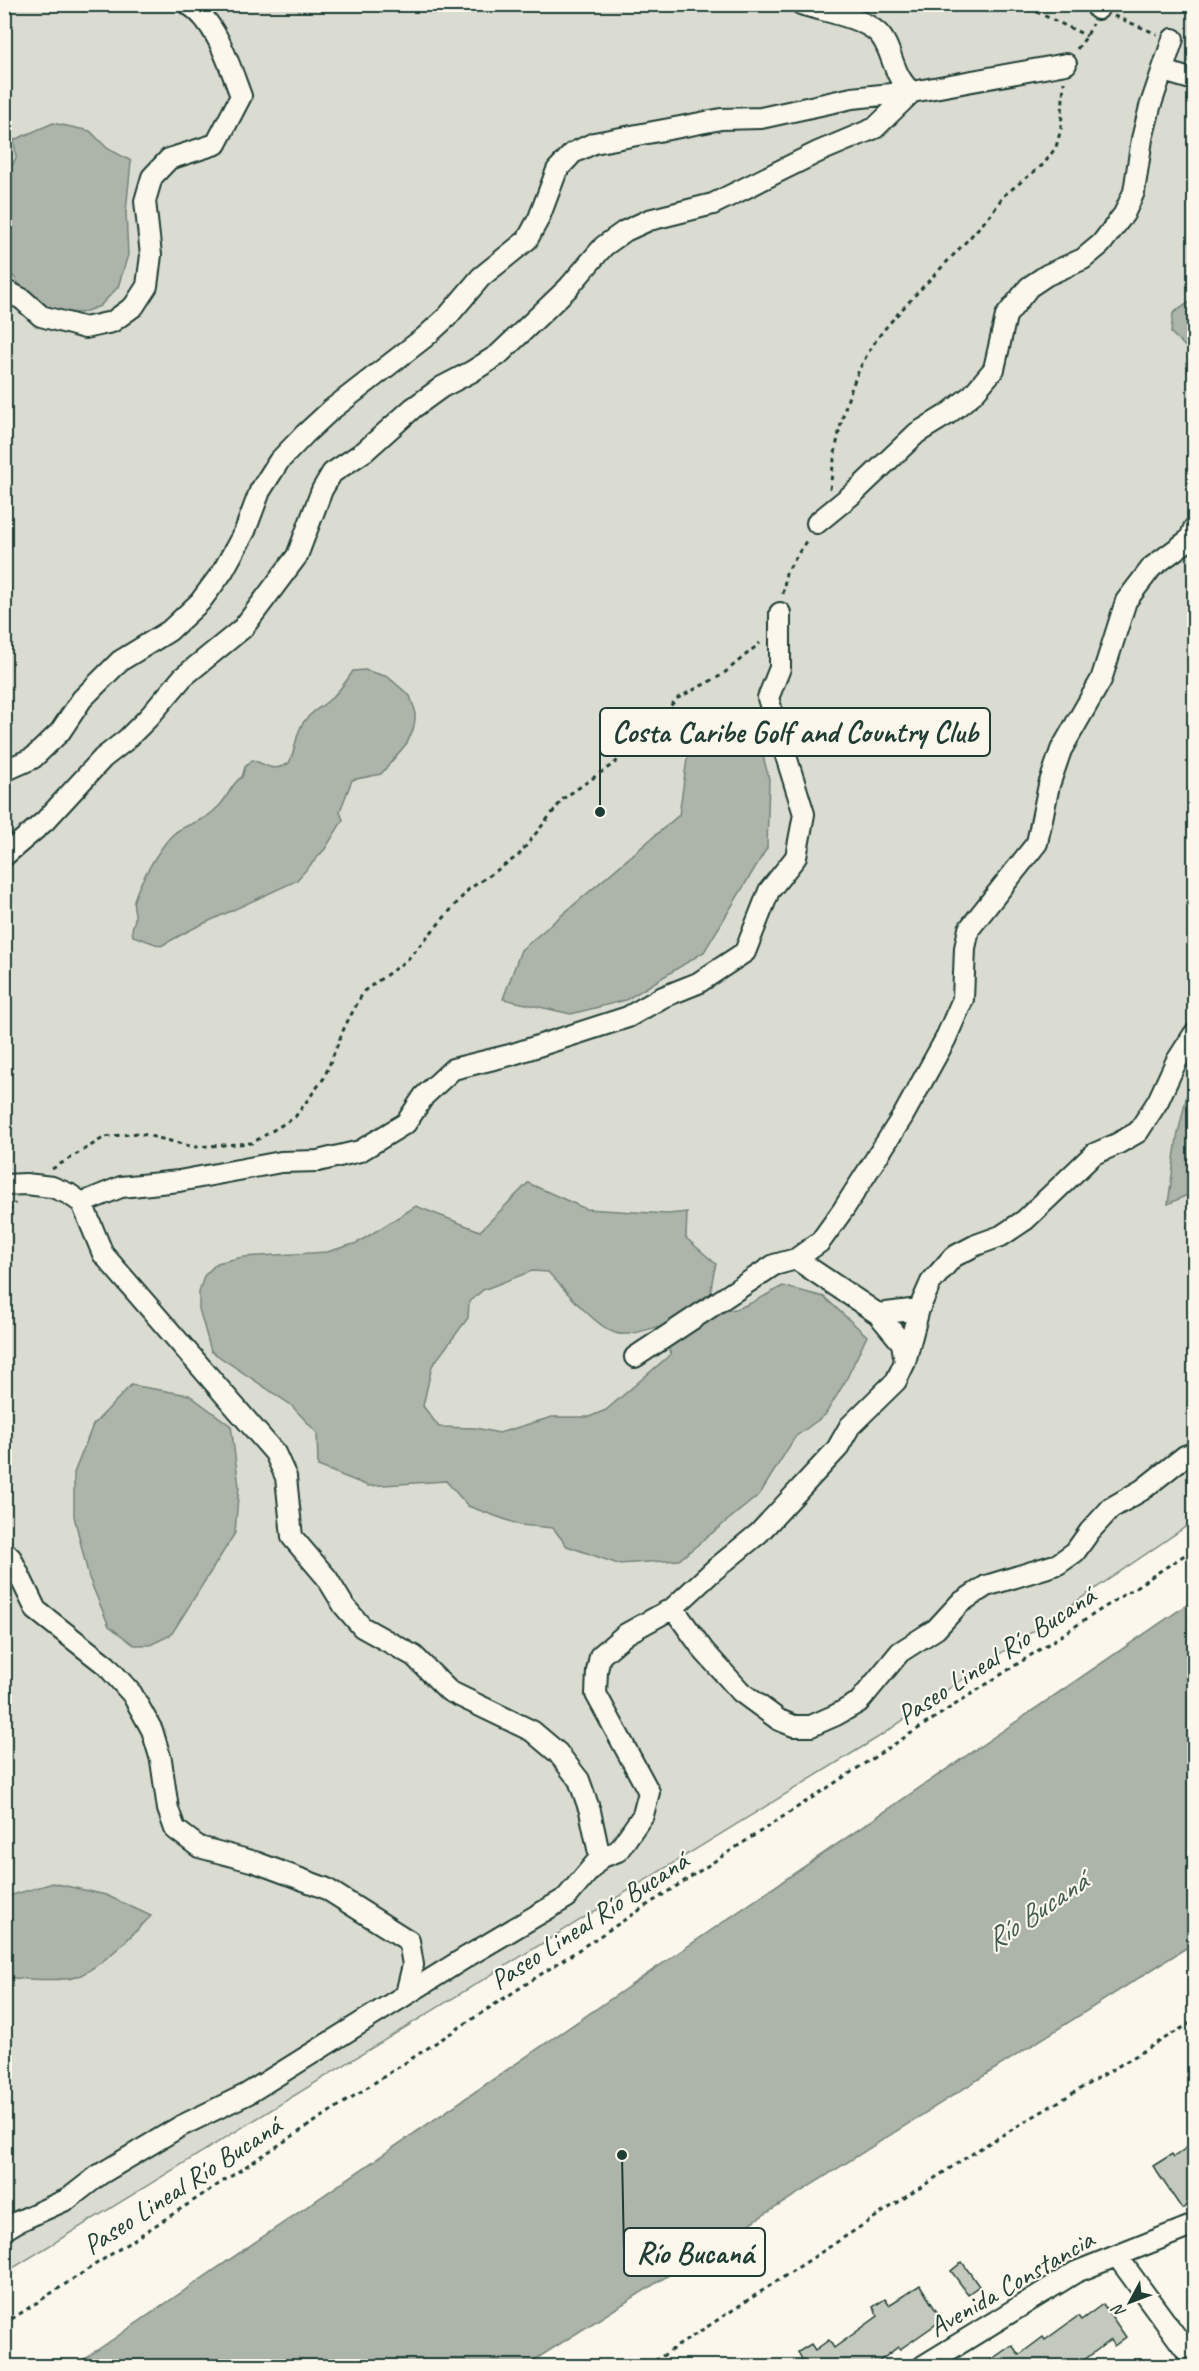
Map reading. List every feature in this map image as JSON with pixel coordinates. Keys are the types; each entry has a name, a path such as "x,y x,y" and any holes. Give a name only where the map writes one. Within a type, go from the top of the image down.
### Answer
{"street":[{"path":"4,291 22,299 41,316 85,328 112,322 134,306 147,286 151,255 146,201 152,177 169,159 216,144 241,96 222,45 196,9 188,4"},
{"path":"801,4 863,23 878,33 902,84 912,92"},
{"path":"818,523 917,434 973,394 994,369 1006,316 1029,287 1047,275 1083,259 1101,244 1124,214 1134,192 1142,138 1150,107 1173,39"},
{"path":"4,771 33,758 60,732 82,699 120,661 169,630 200,602 223,571 245,531 260,491 279,462 331,410 424,337 447,317 480,277 527,240 539,218 557,170 573,153 594,143 721,119 761,118 852,98 912,92 1066,64"},
{"path":"1163,71 1194,80"},
{"path":"4,855 45,821 103,758 149,717 190,671 243,628 297,556 322,490 332,473 365,451 413,408 442,387 498,355 568,288 604,246 625,231 648,220 713,204 819,152 875,128 912,92"},
{"path":"635,1357 664,1340 774,1265 796,1259 820,1242 843,1210 903,1116 945,1040 963,999 965,948 969,929 1037,843 1049,784 1061,750 1101,680 1126,601 1152,567 1190,539 1194,528"},
{"path":"82,1203 121,1187 179,1181 280,1162 318,1161 360,1151 406,1124 424,1096 453,1069 510,1055 628,1017 663,997 698,983 746,952 769,891 795,856 804,814 768,698 780,668 780,613"},
{"path":"4,2230 68,2199 99,2175 181,2126 247,2094 312,2056 406,1994 566,1898 600,1858 618,1851 643,1815 648,1792 596,1694 600,1656 626,1634 673,1608 759,1533 837,1449 850,1426 896,1381 905,1362 919,1309 930,1282 953,1257 1001,1236 1025,1220 1094,1154 1138,1132 1158,1101 1176,1062 1194,1034"},
{"path":"4,1185 26,1184 52,1187 69,1194 82,1203 103,1254 275,1453 286,1477 292,1537 327,1578 344,1606 362,1627 414,1656 449,1691 532,1731 558,1753 579,1780 590,1811 600,1858"},
{"path":"796,1259 878,1314 902,1343 905,1362"},
{"path":"878,1314 919,1309"},
{"path":"673,1608 704,1651 741,1692 779,1720 794,1726 811,1726 836,1716 859,1702 900,1652 936,1629 960,1603 986,1586 1058,1564 1075,1552 1111,1508 1142,1490 1185,1456 1194,1453"},
{"path":"4,1551 10,1558 36,1610 106,1665 132,1694 152,1730 162,1760 168,1809 175,1829 199,1847 255,1862 325,1888 409,1941 413,1965 406,1994"},
{"name":"Avenida Constancia","path":"923,2367 1076,2272 1194,2225"},
{"path":"1117,2256 1194,2361"}],"path":[{"path":"1020,4 1087,36"},
{"path":"830,490 835,447 844,409 872,346 891,321 993,212 1003,196 1044,164 1056,147 1061,129 1066,64 1087,36 1099,7 1134,25 1173,39"},
{"path":"780,613 786,573 818,523"},
{"path":"4,1219 26,1184 105,1137 138,1133 194,1147 252,1143 295,1117 324,1078 345,1026 364,991 407,960 469,889 518,856 564,798 616,762 678,699 722,675 757,647 763,639"},
{"name":"Paseo Lineal Río Bucaná","path":"4,2324 1194,1549"},
{"path":"647,2367 984,2146 1194,2021"}],"shaded area":[{"path":"5,5 1194,5 1194,95 1188,103 1194,104 1194,1521 877,1738 5,2273"}],"water":[{"path":"53,123 90,131 107,148 131,161 126,212 128,255 118,287 100,306 81,313 55,311 31,300 13,276 5,271 5,178 16,158 14,140"},
{"path":"1194,293 1194,355 1171,333 1173,313 1190,302"},
{"path":"365,670 388,677 410,696 415,710 413,730 407,743 381,774 352,780 340,811 343,820 325,849 296,881 192,929 161,946 133,936 134,900 146,872 166,842 179,830 214,811 242,777 245,767 252,760 274,768 289,763 298,732 306,719 335,694 353,671"},
{"path":"751,709 769,779 767,848 704,952 626,1000 571,1014 503,999 521,950 679,815 687,759"},
{"path":"1194,1064 1194,1192 1168,1204 1177,1138"},
{"path":"528,1183 586,1209 668,1214 687,1212 686,1238 716,1264 711,1288 713,1302 719,1309 729,1310 741,1307 783,1286 824,1297 867,1336 845,1382 825,1415 795,1437 760,1494 679,1560 618,1564 567,1546 553,1528 520,1525 468,1506 446,1481 368,1486 318,1466 317,1433 291,1405 211,1351 199,1309 199,1292 204,1276 217,1263 243,1257 327,1252 357,1243 416,1206 480,1231","holes":["532,1271 548,1272 589,1315 607,1329 615,1333 630,1334 657,1327 671,1354 606,1410 589,1417 552,1417 499,1433 476,1428 439,1427 423,1406 432,1366 468,1318 469,1302 483,1290"]},
{"path":"131,1385 189,1395 231,1426 239,1486 235,1533 171,1635 150,1645 134,1645 109,1626 89,1578 74,1516 74,1473 93,1425"},
{"name":"Río Bucaná","path":"1194,1600 1194,1943 525,2366 74,2366"},
{"path":"53,1883 106,1895 151,1916 108,1957 79,1976 54,1979 5,1977 5,1897"}],"building":[{"path":"1194,2142 1194,2200 1182,2209 1153,2166 1172,2154 1174,2157"},
{"path":"962,2262 979,2286 968,2294 951,2271"},
{"path":"920,2285 942,2320 900,2349 898,2347 872,2367 792,2367 802,2359 798,2352 811,2344 815,2350 829,2340 834,2348 878,2316 873,2307 885,2299 889,2305"},
{"path":"1103,2304 1126,2337 1114,2346 1110,2340 1075,2367 981,2367 1012,2345 1019,2355 1043,2337 1045,2340 1078,2316 1081,2320"}],"place":[{"name":"Costa Caribe Golf and Country Club","path":"600,812"},
{"name":"Río Bucaná","path":"622,2155"}]}
